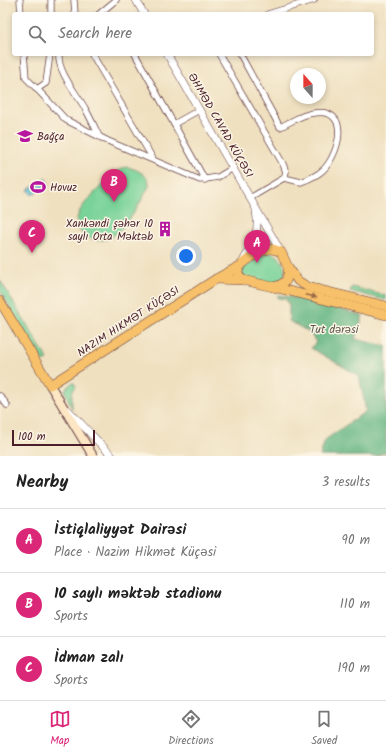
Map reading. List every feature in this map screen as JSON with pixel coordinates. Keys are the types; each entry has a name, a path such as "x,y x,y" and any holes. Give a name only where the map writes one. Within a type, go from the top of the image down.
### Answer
{"main road":[{"path":"243,280 239,276 240,266 249,259 266,250 274,249 280,252 298,281 308,287 386,306"},
{"name":"NAZIM HIKMƏT KÜÇƏSI","path":"51,384 216,279 240,266"},
{"path":"273,287 286,281 288,267"},
{"path":"216,279 243,280 386,315"},
{"path":"0,301 93,456"}],"street":[{"path":"20,0 21,12"},
{"path":"51,0 51,12"},
{"path":"74,0 75,12"},
{"path":"102,12 116,0"},
{"path":"136,0 143,12"},
{"path":"275,12 314,0"},
{"path":"24,56 26,78 66,120 200,180 218,177 233,168"},
{"path":"37,90 46,83 50,56"},
{"path":"59,56 59,63 62,72 86,110 99,136"},
{"path":"93,56 153,159"},
{"path":"136,56 205,180"},
{"name":"ƏHMƏD CAVAD KÜÇƏSI","path":"168,56 280,252"},
{"path":"220,56 283,164 286,172 284,178 250,198"},
{"path":"241,56 280,127 304,115 315,112 328,113 336,119 339,126 339,136 332,157 324,170 301,182 284,178"},
{"path":"174,124 200,110"},
{"path":"240,266 256,236 258,227 255,207"},
{"path":"0,396 6,405"},
{"path":"63,406 112,456"}],"green space":[{"path":"127,167 142,173 149,182 149,186 138,207 123,227 111,237 99,240 92,239 81,233 77,222 78,215 82,207 111,176 120,169"},
{"path":"269,252 278,256 285,267 284,278 271,285 244,278 241,271 243,268"},
{"path":"0,280 48,360 43,362 0,290"},
{"path":"352,287 386,296 386,300 350,291"},
{"name":"Tut dərəsi","path":"278,295 311,300 363,316 355,339 386,346 386,452 376,456 320,456 325,440 366,411 359,376 311,348 316,342 309,332 289,321 289,305 286,299 278,298"},
{"path":"73,382 76,386 72,392 72,409 65,391 66,388"}],"water":[{"name":"Hovuz","path":"45,178 49,184 32,195 28,190"}],"place":[{"name":"Bağça","path":"25,136"},
{"name":"Hovuz","path":"38,187"},
{"name":"10 saylı məktəb stadionu","path":"114,202"},
{"name":"Xankəndi şəhər 10 saylı Orta Məktəb","path":"165,229"},
{"name":"İdman zalı","path":"32,253"},
{"name":"İstiqlaliyyət Dairəsi","path":"257,263"}]}
